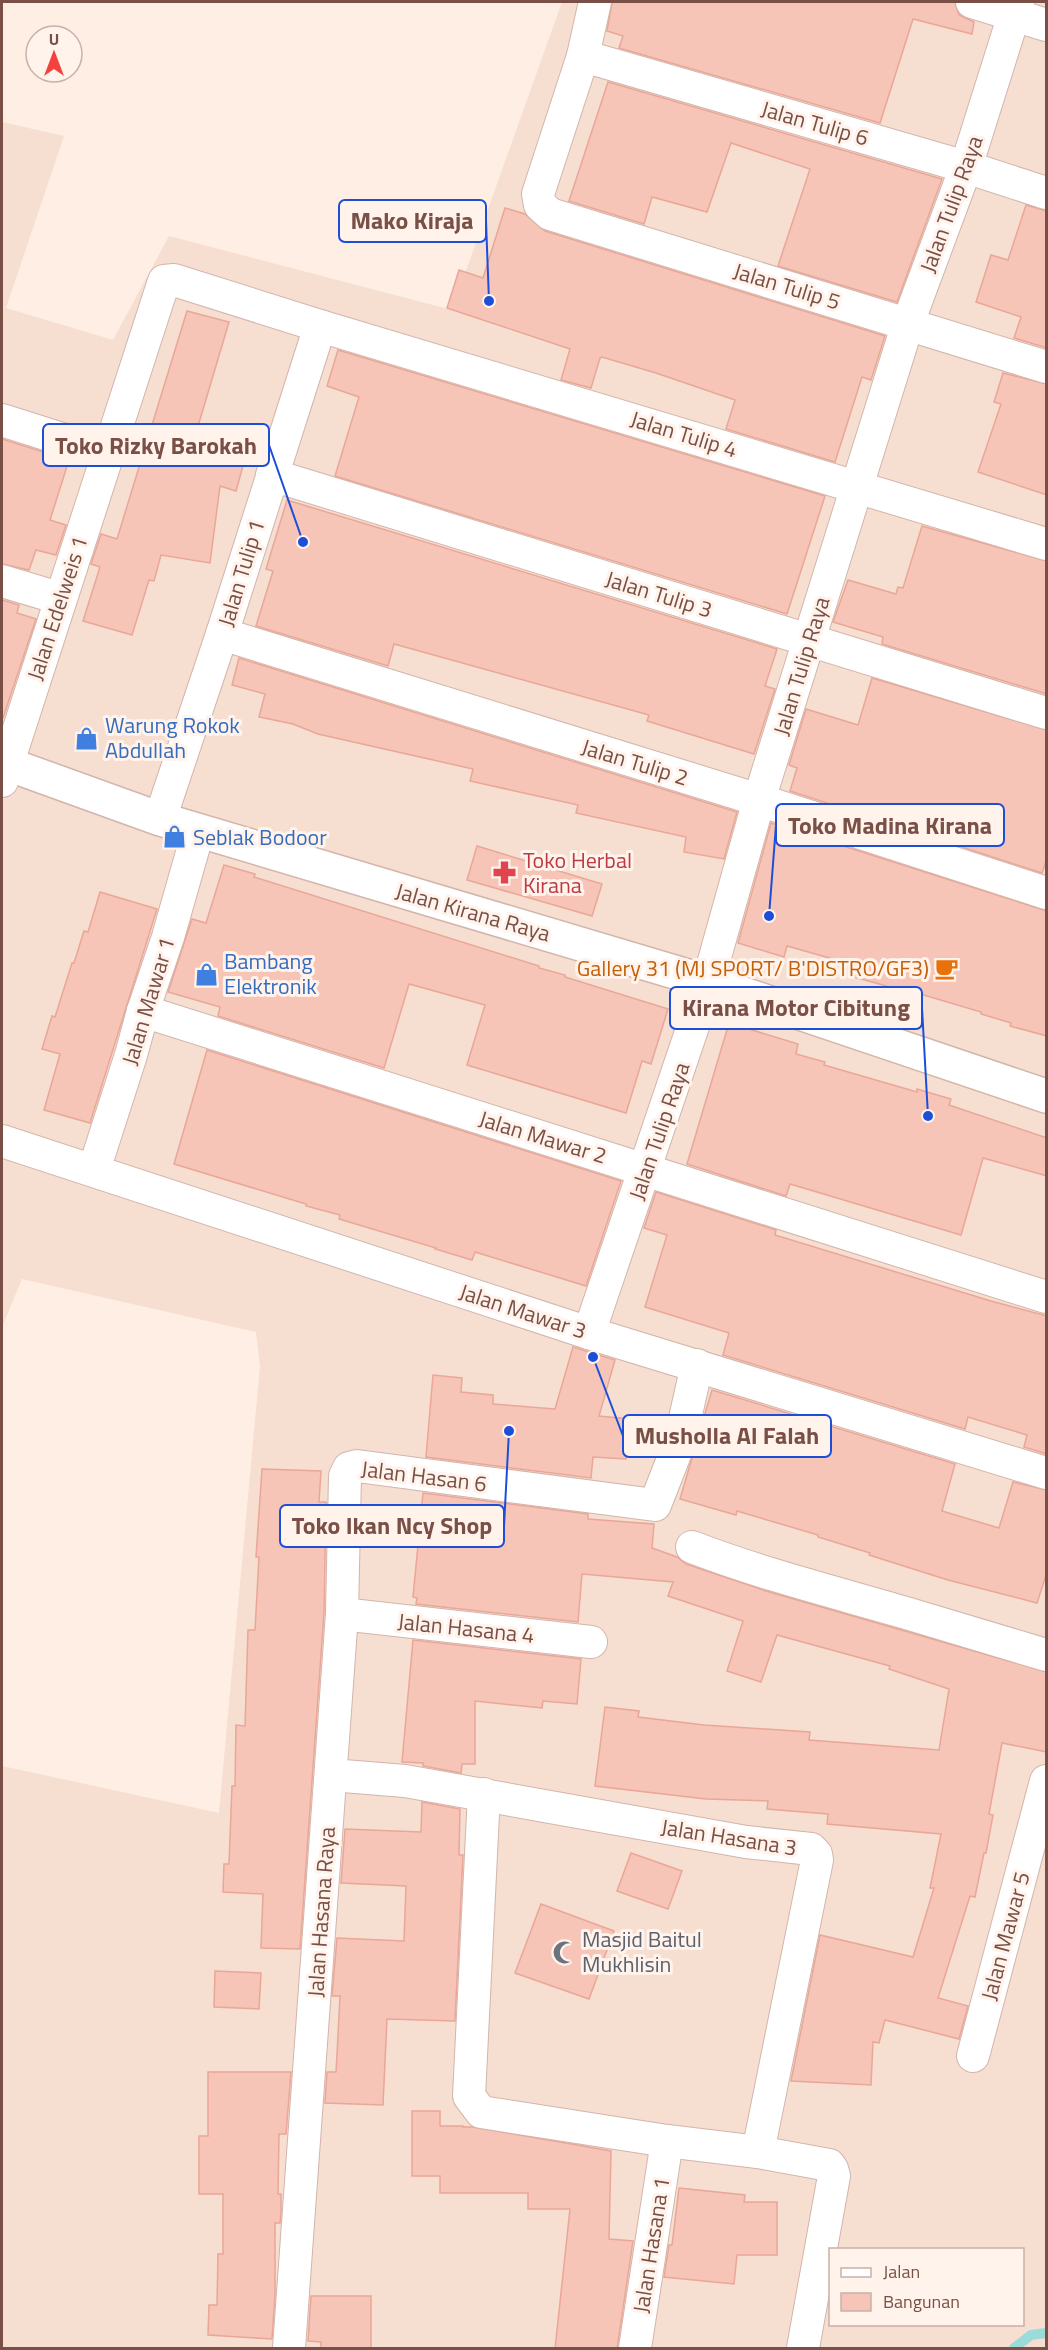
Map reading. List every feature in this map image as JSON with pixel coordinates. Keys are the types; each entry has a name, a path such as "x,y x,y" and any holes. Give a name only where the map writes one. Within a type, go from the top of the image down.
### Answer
{"street":[{"path":"583,56 595,2"},
{"path":"972,2 1016,8 1047,25"},
{"name":"Jalan Tulip Raya","path":"589,1333 708,982 759,800 908,323 966,167 1016,8"},
{"name":"Jalan Tulip 6","path":"583,56 966,167 1047,193"},
{"name":"Jalan Tulip 5","path":"583,56 538,194 540,206 550,214 908,323 1047,368"},
{"name":"Jalan Edelweis 1","path":"3,769 109,454 164,281 174,280 320,326"},
{"name":"Jalan Tulip 4","path":"320,326 1047,544"},
{"name":"Jalan Tulip 1","path":"160,819 222,634 320,326"},
{"path":"2,420 109,454"},
{"name":"Jalan Tulip 3","path":"272,475 1047,713"},
{"path":"2,581 59,598"},
{"name":"Jalan Tulip 2","path":"222,634 759,800 1047,893"},
{"name":"Jalan Kirana Raya","path":"3,769 198,832 708,982 1047,1096"},
{"name":"Jalan Mawar 1","path":"94,1170 168,937 198,832"},
{"name":"Jalan Mawar 2","path":"143,1011 1047,1297"},
{"name":"Jalan Mawar 3","path":"2,1141 589,1333 1047,1473"},
{"name":"Jalan Hasan 6","path":"345,1476 349,1468 357,1466 655,1505 681,1441 697,1365"},
{"name":"Jalan Hasana Raya","path":"289,2349 342,1614 345,1476"},
{"path":"692,1547 806,1586 905,1612 1047,1655"},
{"name":"Jalan Hasana 4","path":"342,1614 591,1642"},
{"name":"Jalan Hasana 3","path":"331,1775 405,1781 746,1842 811,1849 816,1854 817,1860 758,2152"},
{"name":"Jalan Mawar 5","path":"973,2056 1047,1781"},
{"path":"484,1794 469,2096 473,2103 481,2112 829,2164 834,2176 803,2349"},
{"name":"Jalan Hasana 1","path":"635,2349 667,2141"}],"shaded area":[{"path":"562,2 1046,2 1046,2348 2,2348 2,1766 219,1813 260,1366 256,1332 22,1279 2,1327 2,122 64,136 6,308 113,340 169,236 452,310"}],"building":[{"path":"612,2 955,2 959,15 974,22 972,34 913,19 880,123 619,48 623,36 607,31"},
{"path":"608,82 942,179 897,302 778,266 810,169 731,143 707,212 652,197 644,224 569,201"},
{"path":"1026,205 1047,211 1047,348 1014,338 1021,317 976,302 991,255 1008,260"},
{"path":"505,208 525,214 545,231 885,336 871,380 862,377 835,462 726,429 735,400 656,373 602,357 591,388 561,380 570,349 447,308 459,270 483,278"},
{"path":"187,311 229,322 196,433 248,448 236,491 220,486 210,563 161,555 154,581 149,580 132,635 83,621 100,567 91,564 101,534 117,539"},
{"path":"338,350 825,496 787,614 335,476 359,397 327,386"},
{"path":"1003,373 1047,384 1047,495 978,472 1001,404 994,402"},
{"path":"2,439 69,460 50,520 66,525 56,555 36,550 29,570 2,564"},
{"path":"287,500 777,649 765,686 775,689 754,754 647,721 649,715 394,644 388,666 256,626 273,571 266,569"},
{"path":"922,526 1047,561 1047,694 882,644 883,637 833,622 848,580 896,594 898,587 903,588"},
{"path":"2,600 19,605 17,613 36,619 3,718 2,718"},
{"path":"239,658 737,812 724,859 684,852 686,837 576,813 578,805 470,781 473,769 318,734 293,724 259,717 265,694 232,685"},
{"path":"872,678 1047,730 1047,858 1042,873 790,791 797,768 789,765 806,709 858,725"},
{"path":"771,823 1047,911 1047,1036 1010,1026 1011,1023 981,1014 981,1012 854,977 858,966 787,946 784,957 738,943"},
{"path":"477,846 602,884 592,916 467,880"},
{"path":"224,865 255,874 254,877 668,1009 651,1064 642,1061 626,1113 467,1065 485,1005 409,984 384,1068 218,1016 220,1007 168,992 192,919 206,923"},
{"path":"100,892 157,909 90,1123 44,1110 60,1054 42,1049 84,931 88,932"},
{"path":"729,1023 798,1044 796,1054 825,1062 824,1065 917,1092 917,1089 951,1099 949,1105 1047,1138 1047,1176 983,1158 961,1235 790,1184 786,1196 687,1164"},
{"path":"207,1050 621,1181 586,1286 475,1252 472,1260 339,1219 340,1215 306,1206 306,1204 174,1164"},
{"path":"656,1192 776,1230 775,1235 1047,1316 1047,1454 1024,1447 1027,1435 968,1417 965,1429 723,1355 729,1333 645,1307 667,1235 644,1228"},
{"path":"573,1347 615,1360 599,1416 629,1419 626,1459 593,1457 591,1478 426,1457 433,1375 462,1378 461,1392 493,1395 493,1404 555,1409"},
{"path":"712,1390 955,1464 942,1511 999,1528 1013,1482 1047,1490 1047,1572 1037,1603 948,1580 869,1555 870,1553 818,1537 818,1535 737,1511 736,1515 680,1499"},
{"path":"262,1469 321,1471 319,1502 326,1502 324,1613 300,1949 261,1948 263,1894 223,1892 224,1864 229,1864 232,1786 235,1786 236,1725 245,1726 248,1630 255,1630 259,1557 256,1557"},
{"path":"423,1493 588,1514 588,1519 654,1524 652,1548 677,1557 686,1564 766,1591 1047,1672 1047,1752 1002,1743 989,1814 993,1815 975,1897 970,1896 938,1998 968,2006 959,2039 885,2020 879,2043 873,2042 871,2085 791,2081 820,1935 913,1957 934,1888 930,1888 941,1834 827,1824 828,1814 767,1809 768,1801 706,1799 595,1786 605,1707 639,1711 638,1717 704,1725 810,1732 809,1740 939,1750 949,1689 889,1669 890,1666 777,1635 761,1682 727,1671 743,1621 668,1596 673,1582 582,1574 578,1622 416,1604 417,1598 413,1597"},
{"path":"413,1640 581,1659 577,1704 543,1701 542,1708 475,1701 475,1764 462,1764 461,1773 423,1766 423,1763 402,1762"},
{"path":"422,1802 460,1809 459,1855 463,1855 455,2021 387,2019 383,2105 325,2103 327,2072 336,2072 340,1996 332,1996 337,1938 404,1941 406,1886 341,1883 345,1829 421,1832"},
{"path":"631,1853 682,1871 668,1909 617,1891"},
{"name":"Masjid Baitul Mukhlisin","path":"541,1904 614,1931 589,1999 515,1973"},
{"path":"215,1971 261,1973 259,2009 214,2007"},
{"path":"208,2072 291,2072 286,2134 279,2134 278,2194 281,2194 281,2214 280,2223 275,2223 275,2296 272,2339 208,2335 209,2305 217,2305 218,2254 223,2254 223,2194 199,2194 199,2136 208,2136"},
{"path":"412,2111 440,2111 440,2126 474,2127 611,2151 609,2239 633,2241 617,2349 555,2349 570,2209 528,2209 528,2193 440,2193 440,2176 412,2176"},
{"path":"679,2188 745,2195 744,2202 777,2202 777,2255 737,2255 734,2284 664,2277 669,2245 672,2245"},
{"path":"311,2296 371,2296 371,2349 321,2349 321,2342 308,2341"}],"waterway":[{"path":"1014,2348 1031,2335 1046,2333"}],"place":[{"name":"Mako Kiraja","path":"489,301"},
{"name":"Toko Rizky Barokah","path":"303,542"},
{"name":"Warung Rokok Abdullah","path":"87,738"},
{"name":"Seblak Bodoor","path":"175,837"},
{"name":"Toko Herbal Kirana","path":"505,873"},
{"name":"Toko Madina Kirana","path":"769,916"},
{"name":"Gallery 31 (MJ SPORT/ B'DISTRO/GF3)","path":"947,968"},
{"name":"Bambang Elektronik","path":"206,974"},
{"name":"Kirana Motor Cibitung","path":"928,1116"},
{"name":"Musholla Al Falah","path":"593,1357"},
{"name":"Toko Ikan Ncy Shop","path":"509,1431"},
{"name":"Masjid Baitul Mukhlisin","path":"564,1952"}]}
